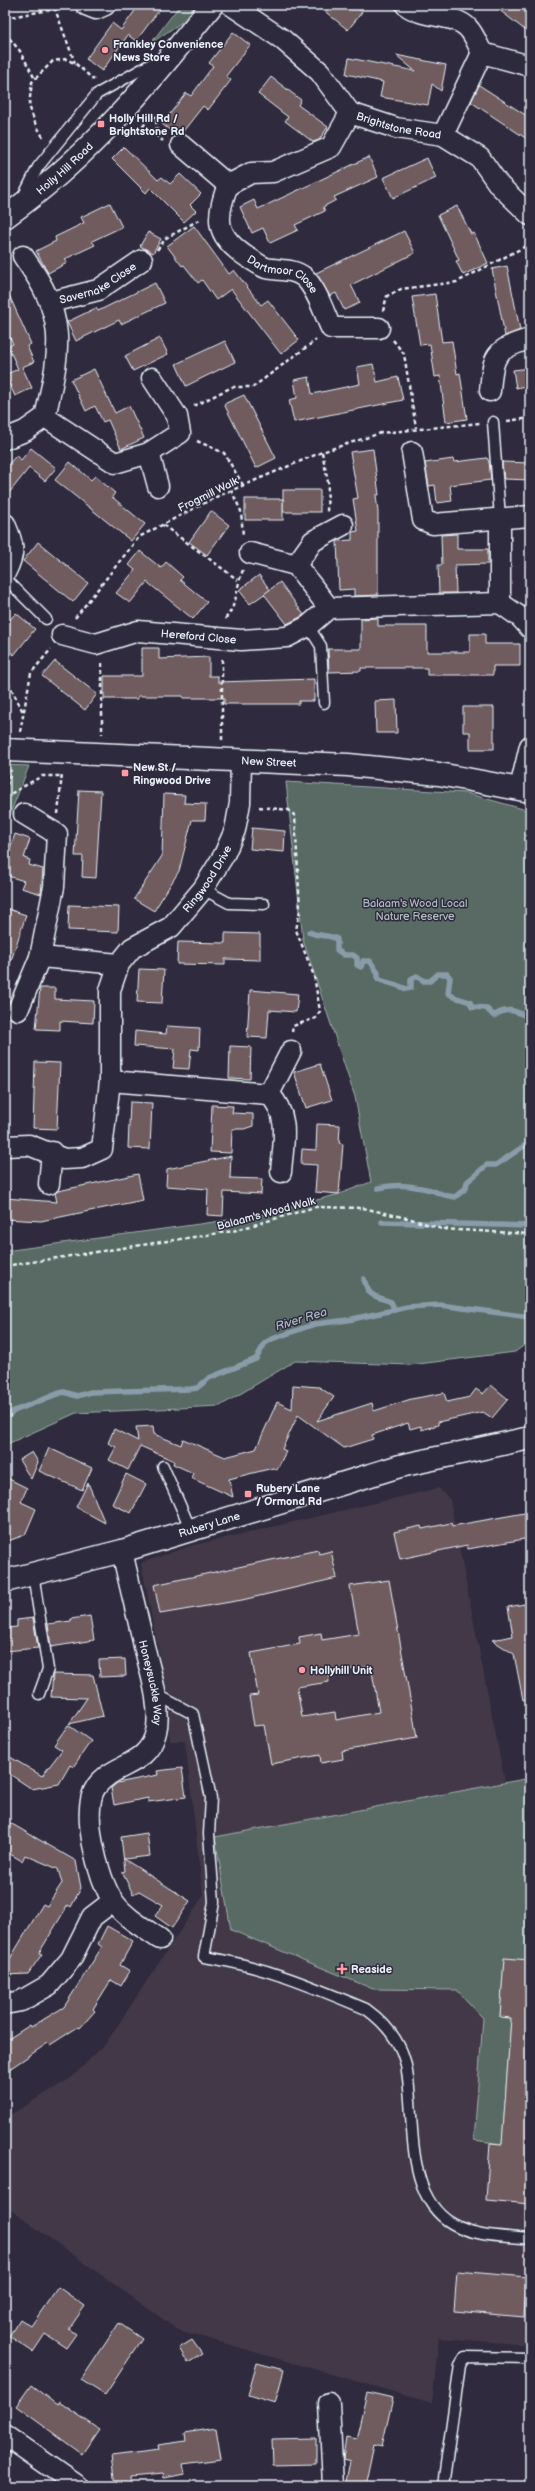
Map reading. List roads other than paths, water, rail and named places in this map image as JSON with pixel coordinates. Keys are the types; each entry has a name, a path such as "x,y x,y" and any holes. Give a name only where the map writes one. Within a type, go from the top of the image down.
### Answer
{"street":[{"path":"86,5 96,9 105,5"},
{"name":"Holly Hill Road","path":"11,212 59,175 135,100 212,5"},
{"name":"Brightstone Road","path":"232,5 282,39 320,72 350,113 396,128 443,135 480,158 499,185 530,215"},
{"path":"406,5 424,15 461,23 468,28 482,53 530,66"},
{"path":"443,135 482,53"},
{"path":"181,145 228,185 251,172 273,172 331,147 350,113"},
{"name":"Dartmoor Close","path":"228,185 219,209 222,233 241,253 264,268 286,269 304,277 318,298 331,328 378,328"},
{"name":"Savernake Close","path":"23,256 39,278 51,302 58,326 57,363 45,417"},
{"name":"Savernake Close","path":"51,302 98,290 142,260"},
{"path":"490,391 493,361 498,353 513,344 530,339"},
{"path":"5,439 25,431 45,417 115,463 148,453 179,425 152,378"},
{"path":"412,452 423,520 433,524 530,516"},
{"path":"148,453 158,486"},
{"path":"500,518 500,604"},
{"path":"5,524 13,542 13,557 5,573"},
{"path":"296,565 313,541 335,530"},
{"path":"250,553 296,565 329,608 500,604 520,618 530,628"},
{"name":"Hereford Close","path":"62,635 96,644 138,631 241,640 287,636 308,626 329,608"},
{"path":"525,789 530,746"},
{"name":"New Street","path":"11,750 348,765 439,774 525,789"},
{"name":"Ringwood Drive","path":"5,1146 30,1144 52,1152 64,1159 82,1158 102,1149 110,1081 110,990 119,964 132,948 171,927 203,889 229,842 235,830 240,803 231,760"},
{"path":"18,1010 40,957 54,887 57,834 24,814"},
{"path":"40,957 119,964"},
{"path":"269,1094 291,1051"},
{"path":"110,1081 269,1094 279,1104 284,1122 281,1172"},
{"path":"48,1184 52,1152"},
{"name":"Rubery Lane","path":"5,1582 122,1551 400,1466 530,1438"},
{"name":"Honeysuckle Way","path":"122,1551 156,1694 156,1732 145,1756 108,1776 95,1788 90,1814 94,1853 102,1880 113,1901 127,1916 160,1939"},
{"path":"5,2004 21,2001 48,1985 71,1959 92,1917 113,1901"},
{"path":"328,2403 333,2486"},
{"path":"5,2434 78,2486"}],"lane":[{"path":"11,212 38,167 97,94 176,50"},
{"path":"493,422 500,518"},
{"path":"5,578 46,619"},
{"path":"308,626 321,646 324,703"},
{"path":"203,889 229,903 264,904"},
{"path":"163,1466 191,1530"},
{"path":"33,1574 48,1669 39,1694"},
{"path":"156,1694 193,1714 211,1798 209,1834 214,1902 204,1957 238,1962 271,1971 359,2006 376,2016 387,2028 404,2060 417,2168 428,2199 452,2224 467,2230 486,2235 530,2238"},
{"path":"443,2486 460,2365 465,2357 530,2358"}],"waterway":[{"path":"309,932 330,936 337,939 337,950 344,955 353,955 357,958 357,965 361,967 363,961 370,961 378,973 378,979 406,989 411,988 411,979 417,976 424,981 430,981 438,974 447,974 450,978 448,993 454,997 470,1002 472,1007 486,1008 494,1016 507,1010 520,1013 530,1018"},
{"path":"378,1188 398,1185 411,1186 455,1197 466,1188 467,1182 487,1165 496,1165 530,1142"},
{"path":"382,1222 530,1226"},
{"path":"364,1279 368,1290 373,1295 391,1302 395,1310"},
{"name":"River Rea","path":"5,1418 14,1411 64,1392 77,1396 91,1392 197,1388 209,1378 256,1359 265,1343 272,1339 315,1324 348,1320 407,1307 440,1305 530,1317"}],"place":[{"name":"Frankley Convenience News Store","path":"105,50"},
{"name":"Holly Hill Rd / Brightstone Rd","path":"101,124"},
{"name":"New St / Ringwood Drive","path":"125,773"},
{"name":"Rubery Lane / Ormond Rd","path":"248,1494"},
{"name":"Hollyhill Unit","path":"302,1670"},
{"name":"Reaside","path":"342,1969"}],"park label":[{"name":"Balaam's Wood Local Nature Reserve","path":"415,909"}]}
